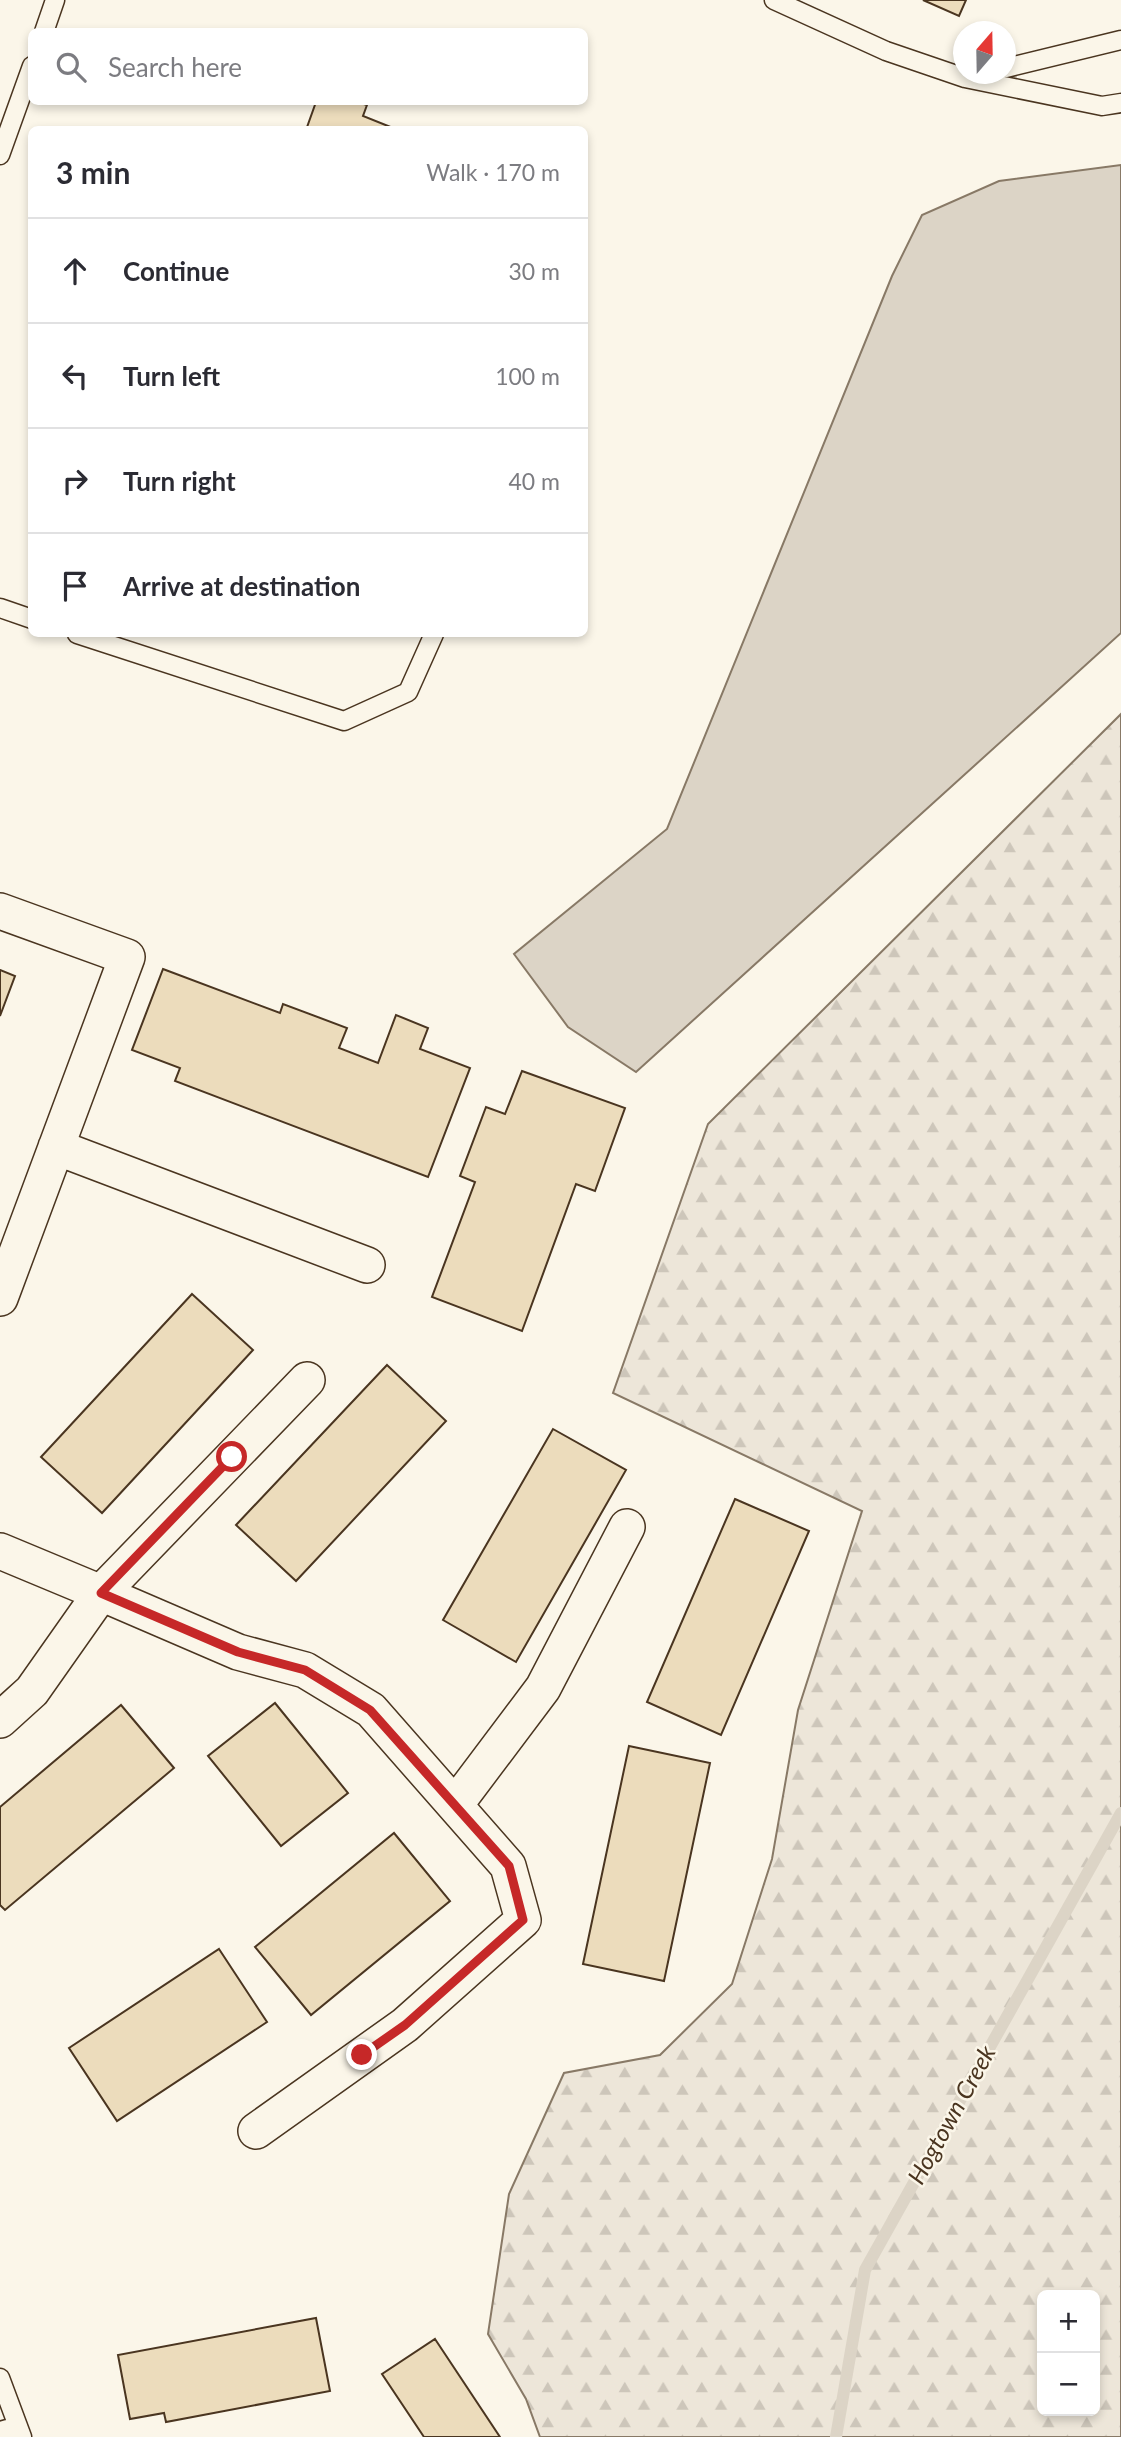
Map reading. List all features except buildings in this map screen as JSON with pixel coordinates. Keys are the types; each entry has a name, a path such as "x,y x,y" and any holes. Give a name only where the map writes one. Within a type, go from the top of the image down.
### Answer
{"street":[{"path":"0,911 127,957 0,1298"},
{"path":"56,1147 368,1265"},
{"path":"0,1720 32,1691 101,1593 307,1380"},
{"path":"455,1805 543,1688 627,1527"},
{"path":"0,1551 238,1652 305,1670 370,1710 509,1866 523,1920 405,2025 256,2131"}],"lane":[{"path":"45,28 55,0"},
{"path":"774,0 886,51 953,74"},
{"path":"1016,66 1121,40"},
{"path":"0,155 28,77"},
{"path":"994,84 1102,106 1121,103"},
{"path":"0,608 28,618"},
{"path":"86,637 344,722 408,692 434,637"},
{"path":"0,2378 20,2432 0,2431"}],"green space":[{"path":"1121,714 1121,2437 540,2437 526,2399 488,2334 509,2194 564,2073 660,2055 732,1984 772,1859 798,1710 862,1511 613,1393 708,1124"}],"shaded area":[{"path":"1121,165 1121,633 636,1072 568,1027 514,954 667,829 892,276 922,215 999,181"}],"waterway":[{"name":"Hogtown Creek","path":"836,2437 865,2270 1121,1813"}],"route":[{"path":"232,1457 101,1593 238,1652 305,1670 370,1710 509,1866 523,1920 405,2025 362,2055"}]}
